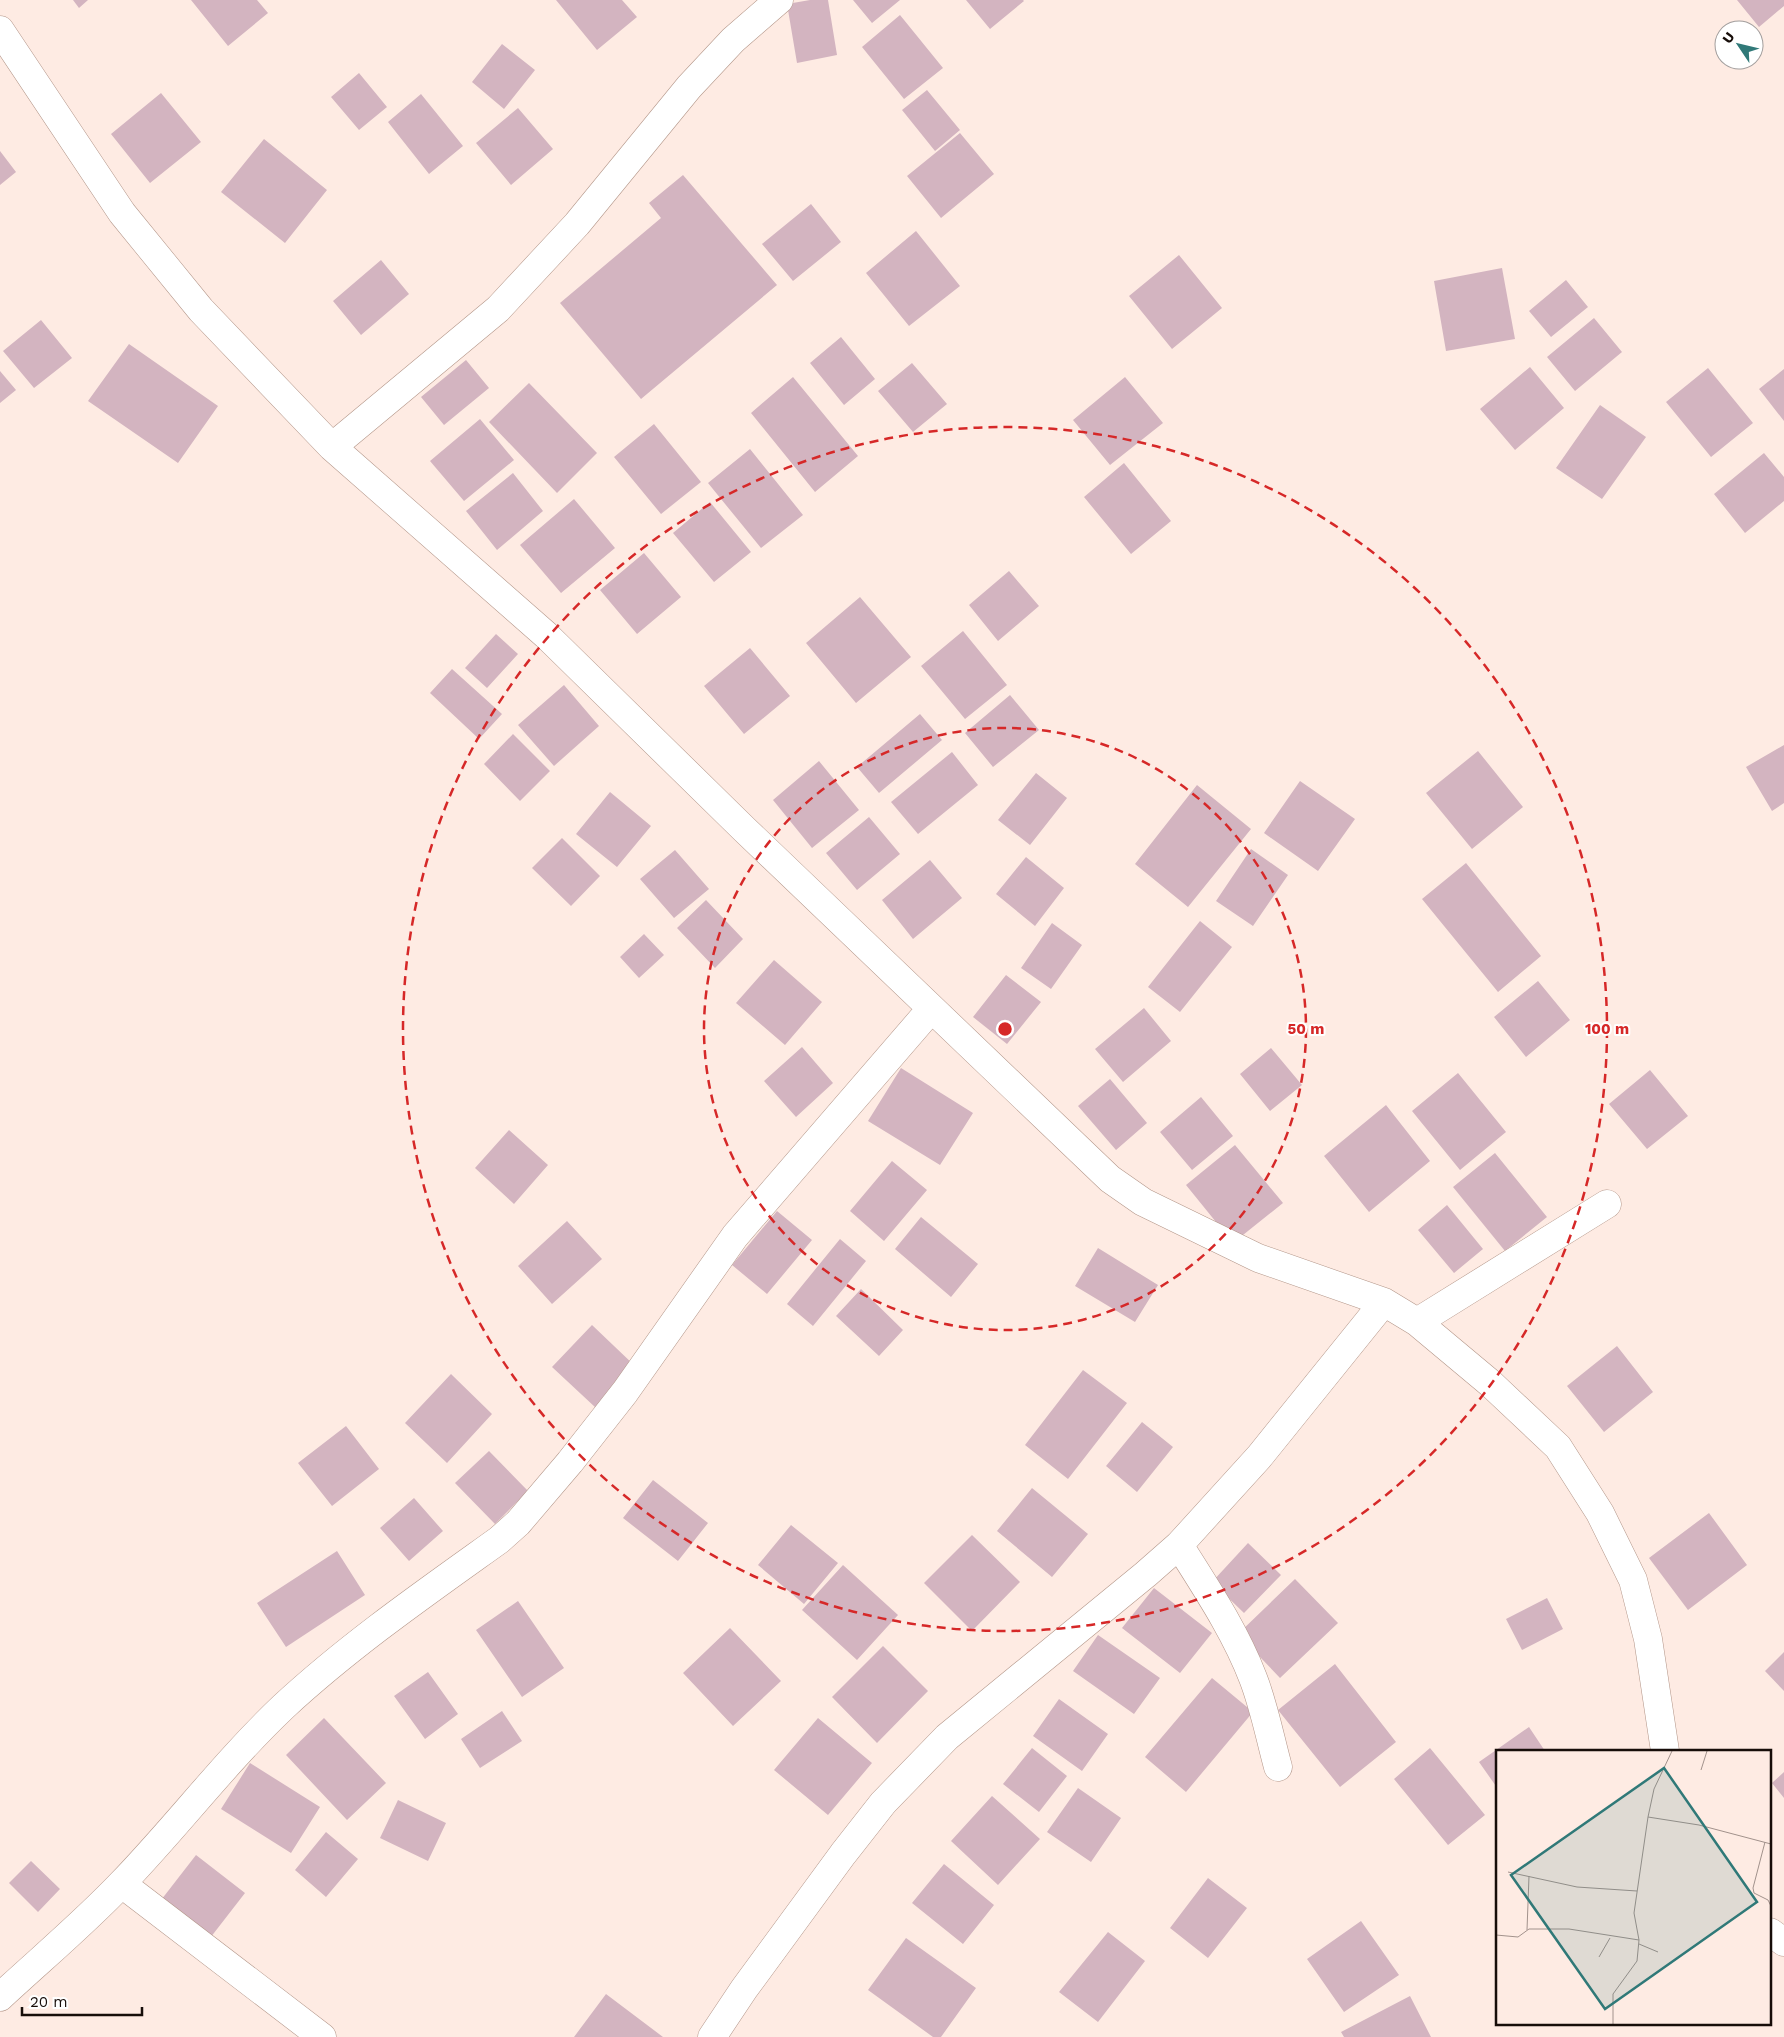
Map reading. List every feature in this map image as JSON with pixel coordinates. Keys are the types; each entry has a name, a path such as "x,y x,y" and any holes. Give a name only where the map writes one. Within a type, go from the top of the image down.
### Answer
{"street":[{"path":"332,447 498,309 577,224 689,86 733,40 779,0"},
{"path":"0,30 122,213 201,310 332,447 546,635 931,1009 1110,1179 1143,1202 1258,1258 1384,1302 1417,1322 1490,1383 1558,1447 1600,1513 1633,1580 1648,1639 1665,1750"},
{"path":"0,1997 122,1884 193,1803 261,1731 320,1674 356,1644 499,1540 518,1524 570,1462 624,1392 735,1236 931,1009"},
{"path":"1417,1322 1607,1204"},
{"path":"712,2037 744,1989 843,1854 883,1803 947,1737 1179,1545 1259,1456 1384,1302"},
{"path":"1179,1545 1215,1602 1243,1655 1254,1680 1278,1767"},
{"path":"122,1884 322,2037"},
{"path":"1772,1933 1784,1942"}],"building":[{"path":"73,0 88,0 79,8"},
{"path":"191,0 257,0 268,13 228,46"},
{"path":"556,0 622,0 637,17 597,50"},
{"path":"810,0 828,0 837,55 797,63 787,4"},
{"path":"853,0 900,0 872,23"},
{"path":"966,0 1023,0 1024,1 990,29"},
{"path":"1737,0 1784,0 1784,6 1764,23 1764,20 1753,20"},
{"path":"900,15 943,68 904,99 862,47"},
{"path":"502,44 535,70 504,109 472,82"},
{"path":"359,73 387,107 359,130 331,97"},
{"path":"927,90 960,130 935,151 902,110"},
{"path":"161,93 201,142 150,183 111,134"},
{"path":"421,94 463,146 429,174 388,122"},
{"path":"518,108 553,149 511,185 476,143"},
{"path":"960,133 994,174 941,218 907,176"},
{"path":"264,139 327,190 285,243 221,192"},
{"path":"0,151 16,172 0,185"},
{"path":"683,175 777,285 641,399 560,303 661,218 649,203"},
{"path":"811,204 841,242 793,281 762,244"},
{"path":"916,231 960,286 909,326 866,273"},
{"path":"1179,255 1222,308 1172,349 1129,296"},
{"path":"381,260 409,294 361,335 333,301"},
{"path":"1502,268 1515,339 1446,351 1434,281"},
{"path":"1566,280 1588,307 1551,337 1529,311"},
{"path":"1594,318 1622,352 1575,391 1547,357"},
{"path":"41,320 72,358 34,388 3,351"},
{"path":"841,337 875,379 844,405 810,363"},
{"path":"129,344 218,406 178,463 88,401"},
{"path":"466,360 489,388 444,425 421,397"},
{"path":"912,363 947,404 913,432 878,391"},
{"path":"1530,367 1564,408 1515,450 1480,409"},
{"path":"1708,368 1753,423 1711,457 1666,402"},
{"path":"1784,369 1784,421 1759,389"},
{"path":"0,371 16,390 0,403"},
{"path":"793,377 858,456 815,492 751,413"},
{"path":"1125,377 1163,423 1110,465 1073,420"},
{"path":"529,383 597,453 557,493 489,422"},
{"path":"1600,405 1646,437 1602,499 1556,468"},
{"path":"480,419 514,460 464,501 430,461"},
{"path":"654,424 701,482 661,514 614,457"},
{"path":"750,449 803,515 761,548 708,483"},
{"path":"1764,453 1784,477 1784,501 1745,533 1714,494"},
{"path":"1124,463 1171,521 1131,554 1084,497"},
{"path":"513,473 543,511 497,550 466,511"},
{"path":"574,499 615,548 561,593 520,545"},
{"path":"710,502 751,552 714,582 673,533"},
{"path":"644,553 681,597 637,634 600,590"},
{"path":"1009,571 1039,606 998,641 969,605"},
{"path":"860,597 911,657 856,703 806,643"},
{"path":"963,631 1007,685 965,719 921,666"},
{"path":"496,634 518,654 487,688 465,668"},
{"path":"750,648 790,696 744,734 704,686"},
{"path":"452,669 502,714 479,739 430,693"},
{"path":"564,685 599,726 554,766 518,725"},
{"path":"1010,695 1039,730 993,767 965,733"},
{"path":"920,714 942,740 879,793 857,767"},
{"path":"513,734 550,771 520,801 484,764"},
{"path":"1784,745 1784,803 1772,811 1746,767"},
{"path":"1478,751 1523,807 1472,849 1426,793"},
{"path":"952,752 978,785 918,834 891,802"},
{"path":"819,761 859,810 812,848 773,800"},
{"path":"1036,773 1067,798 1030,845 998,820"},
{"path":"1300,781 1355,819 1318,871 1264,833"},
{"path":"1197,785 1251,829 1188,907 1135,864"},
{"path":"610,792 651,826 617,867 576,834"},
{"path":"869,817 900,854 857,890 826,853"},
{"path":"562,838 600,876 571,906 532,868"},
{"path":"1251,849 1288,875 1253,926 1216,901"},
{"path":"675,850 709,889 674,918 640,879"},
{"path":"1026,857 1064,888 1035,926 996,894"},
{"path":"930,860 962,898 913,939 882,900"},
{"path":"1466,863 1541,956 1498,992 1422,899"},
{"path":"706,900 743,939 715,968 677,928"},
{"path":"1200,921 1232,947 1180,1012 1148,987"},
{"path":"1052,923 1082,945 1051,989 1021,968"},
{"path":"644,934 664,955 639,978 620,957"},
{"path":"774,960 822,1002 785,1045 736,1003"},
{"path":"1006,975 1041,1002 1007,1044 973,1017"},
{"path":"1538,981 1570,1020 1526,1057 1494,1017"},
{"path":"1144,1008 1171,1041 1123,1082 1095,1049"},
{"path":"802,1047 833,1083 796,1117 764,1081"},
{"path":"1271,1048 1302,1085 1270,1111 1240,1074"},
{"path":"901,1068 973,1113 940,1165 868,1121"},
{"path":"1650,1070 1688,1116 1647,1149 1609,1104"},
{"path":"1458,1073 1506,1132 1460,1170 1412,1111"},
{"path":"1110,1079 1147,1123 1116,1150 1078,1106"},
{"path":"1201,1097 1233,1136 1192,1170 1160,1132"},
{"path":"1386,1105 1430,1161 1369,1212 1324,1156"},
{"path":"509,1130 548,1165 514,1204 475,1168"},
{"path":"1235,1145 1283,1203 1233,1243 1186,1185"},
{"path":"1495,1153 1547,1217 1505,1251 1453,1187"},
{"path":"892,1161 927,1190 884,1241 850,1211"},
{"path":"1447,1205 1483,1249 1454,1273 1418,1230"},
{"path":"777,1211 812,1240 767,1294 732,1265"},
{"path":"921,1217 978,1264 951,1297 895,1249"},
{"path":"567,1221 602,1259 552,1304 518,1266"},
{"path":"840,1239 866,1261 813,1326 787,1304"},
{"path":"1098,1248 1158,1285 1135,1322 1075,1286"},
{"path":"861,1289 903,1330 879,1356 836,1316"},
{"path":"592,1325 635,1366 596,1408 552,1367"},
{"path":"1617,1346 1653,1392 1604,1432 1567,1386"},
{"path":"1083,1370 1127,1403 1068,1479 1025,1445"},
{"path":"451,1374 492,1414 447,1463 405,1423"},
{"path":"1142,1422 1173,1447 1137,1492 1106,1466"},
{"path":"346,1426 379,1469 332,1506 298,1463"},
{"path":"489,1451 528,1491 495,1524 455,1483"},
{"path":"653,1480 708,1523 678,1561 623,1518"},
{"path":"1032,1488 1088,1534 1052,1577 997,1531"},
{"path":"414,1498 443,1531 409,1561 380,1528"},
{"path":"1709,1513 1747,1565 1688,1610 1649,1558"},
{"path":"791,1525 838,1563 804,1604 758,1565"},
{"path":"972,1535 1020,1582 972,1631 924,1583"},
{"path":"1248,1543 1281,1575 1244,1613 1212,1582"},
{"path":"337,1551 365,1595 286,1647 257,1603"},
{"path":"843,1565 898,1615 857,1660 802,1610"},
{"path":"1295,1579 1338,1623 1280,1678 1238,1634"},
{"path":"1154,1588 1212,1633 1180,1673 1122,1628"},
{"path":"1547,1598 1563,1629 1522,1650 1506,1619"},
{"path":"518,1601 564,1668 522,1697 476,1630"},
{"path":"730,1628 781,1681 733,1726 683,1673"},
{"path":"1098,1635 1160,1678 1134,1714 1073,1671"},
{"path":"883,1646 928,1691 877,1743 832,1697"},
{"path":"1784,1652 1784,1691 1765,1671"},
{"path":"1335,1664 1396,1742 1340,1787 1278,1710"},
{"path":"428,1672 458,1714 425,1739 394,1696"},
{"path":"1212,1678 1253,1712 1186,1792 1145,1757"},
{"path":"1059,1699 1108,1734 1082,1771 1033,1736"},
{"path":"502,1711 522,1741 480,1768 461,1739"},
{"path":"324,1718 386,1783 347,1820 286,1755"},
{"path":"818,1718 872,1763 828,1815 774,1770"},
{"path":"1529,1727 1544,1750 1496,1750"},
{"path":"1032,1748 1067,1776 1039,1812 1003,1784"},
{"path":"1430,1748 1485,1815 1448,1845 1394,1779"},
{"path":"1496,1750 1496,1786 1479,1762"},
{"path":"250,1763 320,1807 291,1853 221,1809"},
{"path":"1784,1772 1784,1798 1772,1783"},
{"path":"1078,1788 1121,1818 1091,1862 1047,1832"},
{"path":"992,1796 1040,1839 998,1885 951,1841"},
{"path":"398,1800 446,1823 428,1861 380,1838"},
{"path":"326,1832 358,1859 326,1897 295,1870"},
{"path":"196,1855 245,1893 207,1942 158,1904"},
{"path":"31,1861 60,1889 38,1912 9,1883"},
{"path":"944,1864 994,1905 963,1944 912,1903"},
{"path":"1208,1878 1247,1908 1208,1958 1170,1928"},
{"path":"1361,1921 1399,1975 1344,2012 1307,1959"},
{"path":"1108,1932 1145,1961 1098,2022 1059,1992"},
{"path":"906,1938 976,1988 941,2037 933,2037 868,1990"},
{"path":"606,1994 663,2037 574,2037"},
{"path":"1410,1996 1431,2037 1344,2037 1341,2032"}]}
